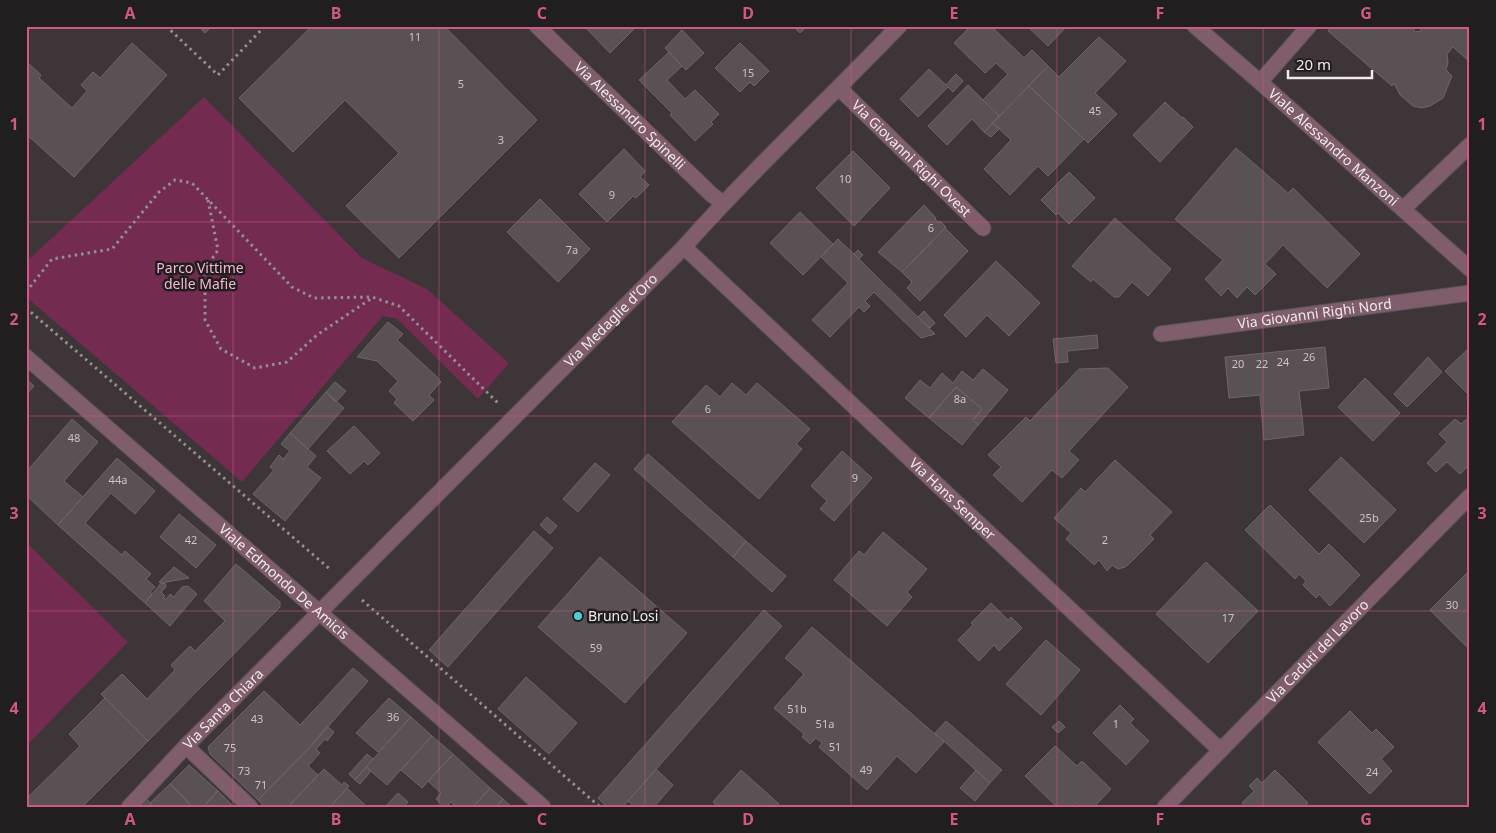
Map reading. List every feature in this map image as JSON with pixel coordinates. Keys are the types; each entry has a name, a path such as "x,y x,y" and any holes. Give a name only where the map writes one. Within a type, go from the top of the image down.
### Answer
{"street":[{"name":"Via Alessandro Spinelli","path":"537,26 712,195 723,203"},
{"name":"Via Medaglie d'Oro","path":"321,612 684,247 723,203 840,88 899,26"},
{"name":"Viale Alessandro Manzoni","path":"1195,26 1470,269"},
{"path":"1260,82 1309,26"},
{"name":"Via Giovanni Righi Ovest","path":"840,88 982,228"},
{"path":"1403,209 1470,144"},
{"name":"Via Hans Semper","path":"684,247 1219,749"},
{"name":"Via Giovanni Righi Nord","path":"1161,334 1470,293"},
{"name":"Viale Edmondo De Amicis","path":"26,357 544,807"},
{"name":"Via Caduti del Lavoro","path":"1165,807 1219,749 1470,496"},
{"name":"Via Santa Chiara","path":"129,807 186,746 321,612"},
{"path":"186,746 250,807"}],"path":[{"path":"166,26 218,75 264,26"},
{"path":"26,292 52,259 112,248 159,192 175,180 192,184 292,287 314,298 372,297 399,306 503,408"},
{"path":"208,200 218,250 205,269 204,320 221,349 255,368 287,362 317,335 372,297"},
{"path":"26,308 337,576 346,586 600,807"}],"green space":[{"name":"Parco Vittime delle Mafie","path":"204,97 362,258 427,289 509,363 478,399 397,319 383,316 242,482 26,297 26,262"},
{"path":"26,542 128,642 26,746"}],"building":[{"path":"198,26 212,26 205,33"},
{"path":"312,26 444,26 537,120 399,258 346,206 399,153 345,100 293,152 239,98"},
{"path":"584,26 637,26 610,53"},
{"path":"793,26 807,26 800,33"},
{"path":"971,26 991,26 1024,58 1032,50 1048,66 999,116 983,100 1008,74 996,63 985,73 954,43"},
{"path":"1027,26 1067,26 1048,46"},
{"path":"1332,26 1414,26 1414,32 1421,31 1421,26 1470,26 1470,62 1453,47 1447,54 1446,70 1452,76 1443,98 1430,106 1422,108 1413,106 1400,95 1394,83 1392,86 1328,31"},
{"path":"682,30 704,53 686,70 665,48"},
{"path":"1099,37 1126,61 1095,93 1117,114 1088,143 1029,86 1048,66 1059,77"},
{"path":"132,43 167,75 74,177 26,134 26,61 41,75 39,78 72,108 87,91 81,85 93,72 100,78"},
{"path":"740,43 769,71 754,86 750,82 740,92 715,68"},
{"path":"669,52 682,66 667,80 685,99 695,90 719,114 711,122 713,124 695,141 670,115 672,113 639,80"},
{"path":"929,69 946,85 956,74 963,81 953,92 948,87 918,117 900,99"},
{"path":"968,85 999,116 984,132 972,119 947,145 928,126"},
{"path":"1029,86 1084,139 1048,176 1038,166 1010,195 984,169 1011,140 993,123"},
{"path":"1165,102 1193,127 1160,162 1133,135"},
{"path":"993,123 999,129 991,137 984,132"},
{"path":"1236,148 1288,193 1293,188 1360,254 1327,288 1283,245 1265,264 1276,274 1255,295 1247,287 1237,298 1228,288 1221,296 1205,279 1223,260 1175,219"},
{"path":"624,149 645,171 640,177 649,185 636,198 633,196 607,222 579,194"},
{"path":"853,151 890,188 854,226 816,188"},
{"path":"1069,172 1095,198 1069,224 1058,213 1056,215 1041,200"},
{"path":"540,199 590,249 558,282 507,232"},
{"path":"924,205 938,222 940,221 946,227 902,272 878,252"},
{"path":"800,212 833,244 803,275 770,243"},
{"path":"1115,218 1171,269 1148,296 1132,282 1119,297 1114,297 1093,279 1091,282 1072,266"},
{"path":"945,228 968,251 920,301 907,288 912,282 902,272"},
{"path":"838,239 935,334 921,338 874,292 865,301 870,306 864,312 859,307 830,337 812,320 848,283 821,257"},
{"path":"858,250 863,255 859,259 854,254"},
{"path":"996,261 1040,303 1009,336 987,315 966,337 944,315"},
{"path":"924,311 935,323 930,328 918,317"},
{"path":"388,322 403,334 397,340 441,382 429,395 434,400 413,421 394,403 397,399 389,391 398,381 377,361 357,357"},
{"path":"1097,335 1098,348 1067,351 1068,362 1056,363 1053,339"},
{"path":"1325,347 1329,388 1299,391 1304,435 1264,440 1260,395 1229,398 1225,357"},
{"path":"1470,347 1470,391 1467,393 1445,371"},
{"path":"1428,357 1442,372 1407,407 1394,394"},
{"path":"1108,368 1128,387 1069,451 1079,460 1062,478 1052,470 1022,502 993,475 1001,467 988,455 1026,417 1030,421 1079,369"},
{"path":"983,369 1008,390 978,425 973,420 982,409 956,387 929,418 905,398 920,380 930,388 942,373 953,383 962,371 973,380"},
{"path":"1365,378 1400,413 1373,441 1338,407"},
{"path":"26,379 34,386 26,395"},
{"path":"335,382 346,391 336,402 326,392"},
{"path":"732,383 746,395 757,383 810,429 796,444 802,449 759,499 672,422 706,385 720,397"},
{"path":"956,387 982,409 973,420 978,425 962,445 929,418"},
{"path":"326,392 344,408 308,449 290,433"},
{"path":"1470,416 1470,464 1460,474 1447,462 1436,472 1427,463 1447,442 1439,434 1455,419 1461,424"},
{"path":"72,419 98,442 64,481 83,497 58,525 26,495 26,469 28,470"},
{"path":"354,426 380,453 368,465 364,461 350,474 327,451"},
{"path":"290,433 316,456 307,467 321,478 285,521 253,494 274,470 270,467 279,455 283,459 290,451 281,444"},
{"path":"842,451 872,478 834,521 820,509 827,501 811,486"},
{"path":"648,454 746,541 733,557 634,469"},
{"path":"1341,457 1396,510 1364,543 1309,490"},
{"path":"117,458 155,491 135,514 111,493 85,523 122,555 125,551 151,574 146,579 155,587 150,592 152,594 145,603 58,525"},
{"path":"1115,460 1172,512 1150,535 1154,539 1130,563 1118,569 1112,565 1107,571 1099,560 1094,565 1066,539 1071,533 1054,518 1081,488 1085,492"},
{"path":"595,463 610,475 578,512 563,499"},
{"path":"1270,505 1319,554 1329,544 1360,575 1330,606 1319,594 1316,598 1303,585 1306,581 1299,574 1295,579 1245,530"},
{"path":"179,514 216,545 196,568 160,537"},
{"path":"547,517 557,526 550,534 540,525"},
{"path":"534,531 553,548 448,667 429,650"},
{"path":"883,532 927,569 907,592 912,597 887,626 834,580 859,551 864,555"},
{"path":"746,541 786,576 772,592 733,557"},
{"path":"600,557 687,633 625,703 538,627"},
{"path":"1206,562 1258,611 1208,663 1156,614"},
{"path":"236,564 280,602 280,607 148,741 101,694 122,674 147,699 175,670 171,665 190,646 195,651 225,621 204,601"},
{"path":"174,567 189,578 159,582"},
{"path":"1470,570 1470,650 1430,610"},
{"path":"161,583 165,583 166,587 161,592 165,596 163,598 166,599 170,594 174,597 182,587 188,586 197,594 170,626 145,603"},
{"path":"991,603 1008,620 1011,617 1022,628 999,651 994,645 979,661 958,640 973,625 971,623"},
{"path":"764,610 782,626 623,807 607,807 598,798"},
{"path":"812,627 944,742 916,773 897,756 867,790 819,747 822,743 816,738 810,744 802,737 804,734 774,708 804,674 785,658"},
{"path":"1046,640 1080,670 1041,715 1006,684"},
{"path":"353,668 368,681 312,745 258,800 210,754 208,747 264,691 300,725"},
{"path":"526,677 577,723 549,754 498,709"},
{"path":"105,698 148,741 82,807 26,807 26,799 80,746 69,734"},
{"path":"389,698 411,717 378,752 356,733"},
{"path":"1120,705 1134,719 1130,723 1149,741 1126,765 1093,733"},
{"path":"1350,711 1372,733 1376,729 1394,747 1381,759 1392,771 1370,794 1318,742"},
{"path":"411,717 432,736 387,785 366,767"},
{"path":"946,721 1002,770 990,783 935,733"},
{"path":"1059,721 1065,727 1058,733 1052,727"},
{"path":"327,726 334,732 327,741 325,739 316,749 320,753 308,766 318,775 288,807 265,807 258,800 312,745"},
{"path":"432,736 453,754 422,788 401,770"},
{"path":"1055,746 1077,766 1082,761 1111,789 1094,807 1080,807 1076,803 1072,807 1057,807 1025,776"},
{"path":"367,754 373,759 355,780 349,774"},
{"path":"453,754 490,788 473,807 456,807 451,802 444,807 436,799 441,793 428,781"},
{"path":"189,765 218,791 203,807 192,807 170,784"},
{"path":"366,767 371,771 360,784 355,780"},
{"path":"324,769 342,785 344,782 349,786 330,807 288,807"},
{"path":"656,769 673,785 654,807 635,807 628,801"},
{"path":"741,770 779,804 777,807 718,807 713,802"},
{"path":"976,770 990,783 975,801 960,788"},
{"path":"1275,770 1308,803 1304,807 1245,807 1242,803 1254,791 1249,786 1257,778 1262,783"},
{"path":"170,784 192,807 153,807 150,803"},
{"path":"347,788 367,807 330,807"},
{"path":"490,788 503,799 496,807 473,807"},
{"path":"218,791 234,807 203,807"},
{"path":"398,793 408,802 404,807 385,807"},
{"path":"146,798 153,807 137,807"},
{"path":"503,799 512,807 496,807"}],"place":[{"name":"Bruno Losi","path":"578,616"}]}
